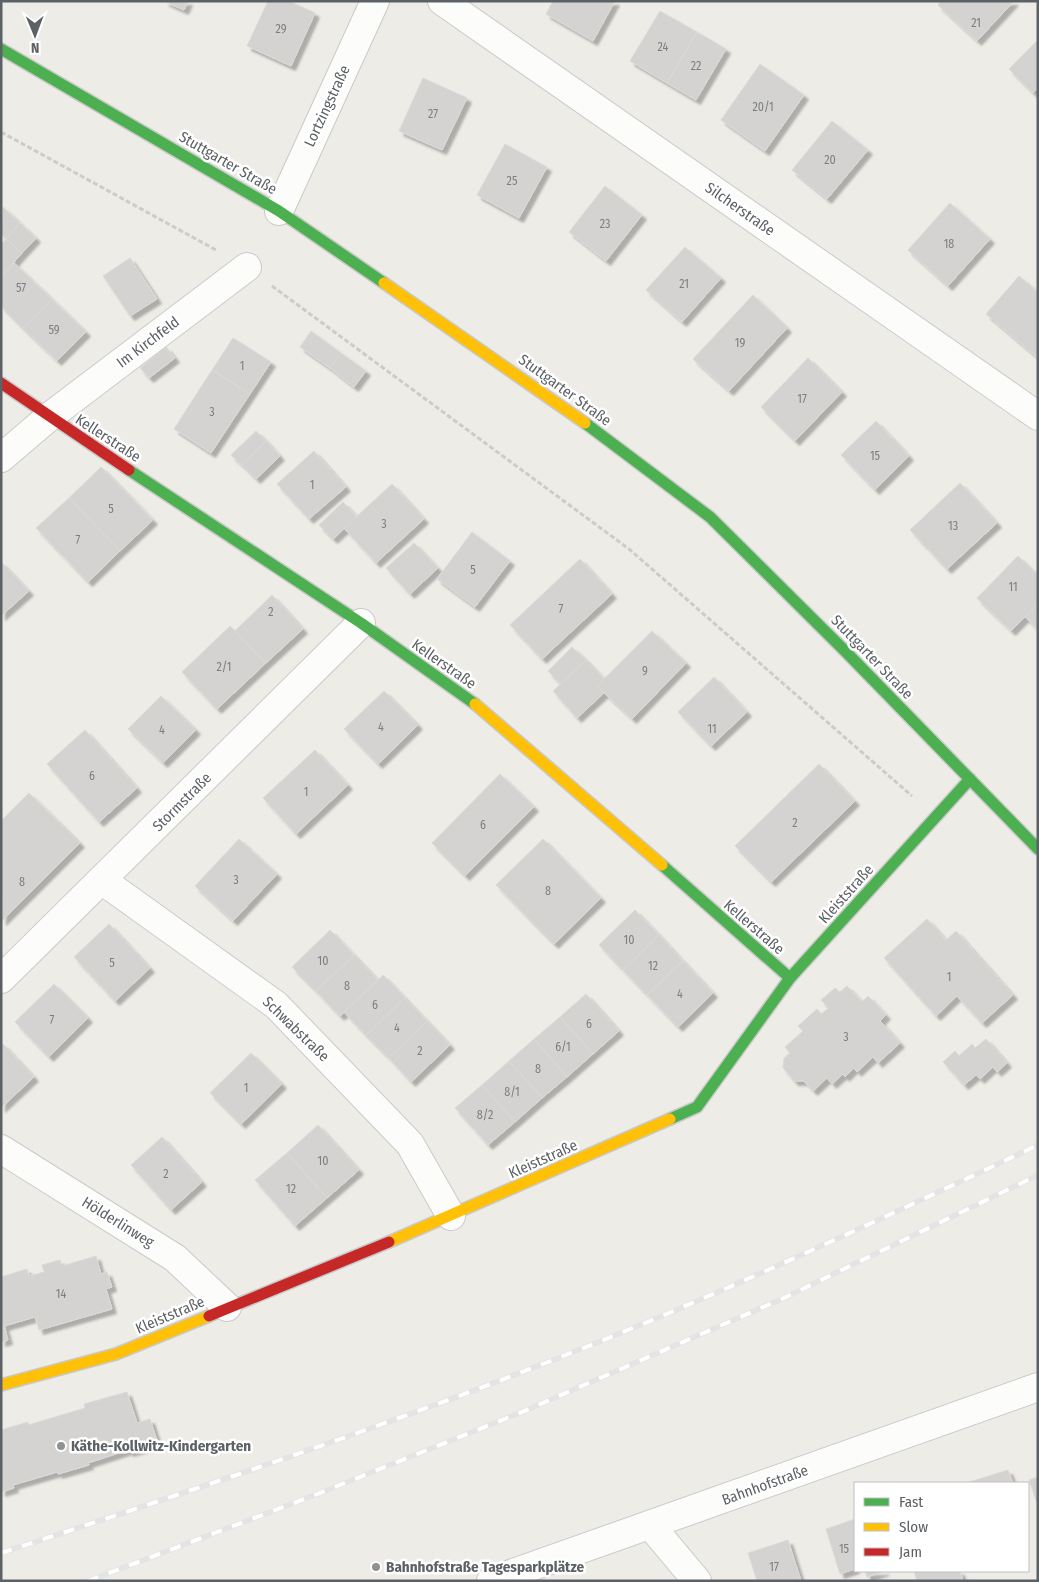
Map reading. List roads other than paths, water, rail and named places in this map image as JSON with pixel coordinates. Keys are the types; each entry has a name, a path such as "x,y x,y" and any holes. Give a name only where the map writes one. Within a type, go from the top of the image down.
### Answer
{"street":[{"name":"Lortzingstraße","path":"279,211 375,1"},
{"name":"Silcherstraße","path":"442,1 1038,416"},
{"name":"Stuttgarter Straße","path":"1,48 279,211 558,402 710,517 846,652 1038,849"},
{"name":"Im Kirchfeld","path":"1,458 49,417 247,267"},
{"path":"1,383 49,417"},
{"name":"Kellerstraße","path":"49,417 361,623 486,712 790,978"},
{"name":"Stormstraße","path":"1,979 361,623"},
{"name":"Kleiststraße","path":"1,1385 116,1354 451,1216 698,1106 790,978 970,779"},
{"name":"Schwabstraße","path":"102,881 276,1005 410,1144 451,1216"},
{"name":"Hölderlinweg","path":"1,1149 175,1258 227,1307"},
{"name":"Bahnhofstraße","path":"491,1581 651,1526 1038,1387"},
{"path":"651,1526 697,1581"}],"railway":[{"path":"1,1553 328,1443 570,1353 748,1279 1038,1145"},
{"path":"88,1581 315,1495 522,1412 784,1298 1038,1175"}],"place":[{"name":"Käthe-Kollwitz-Kindergarten","path":"61,1446"},
{"name":"Bahnhofstraße Tagesparkplätze","path":"376,1567"}]}
